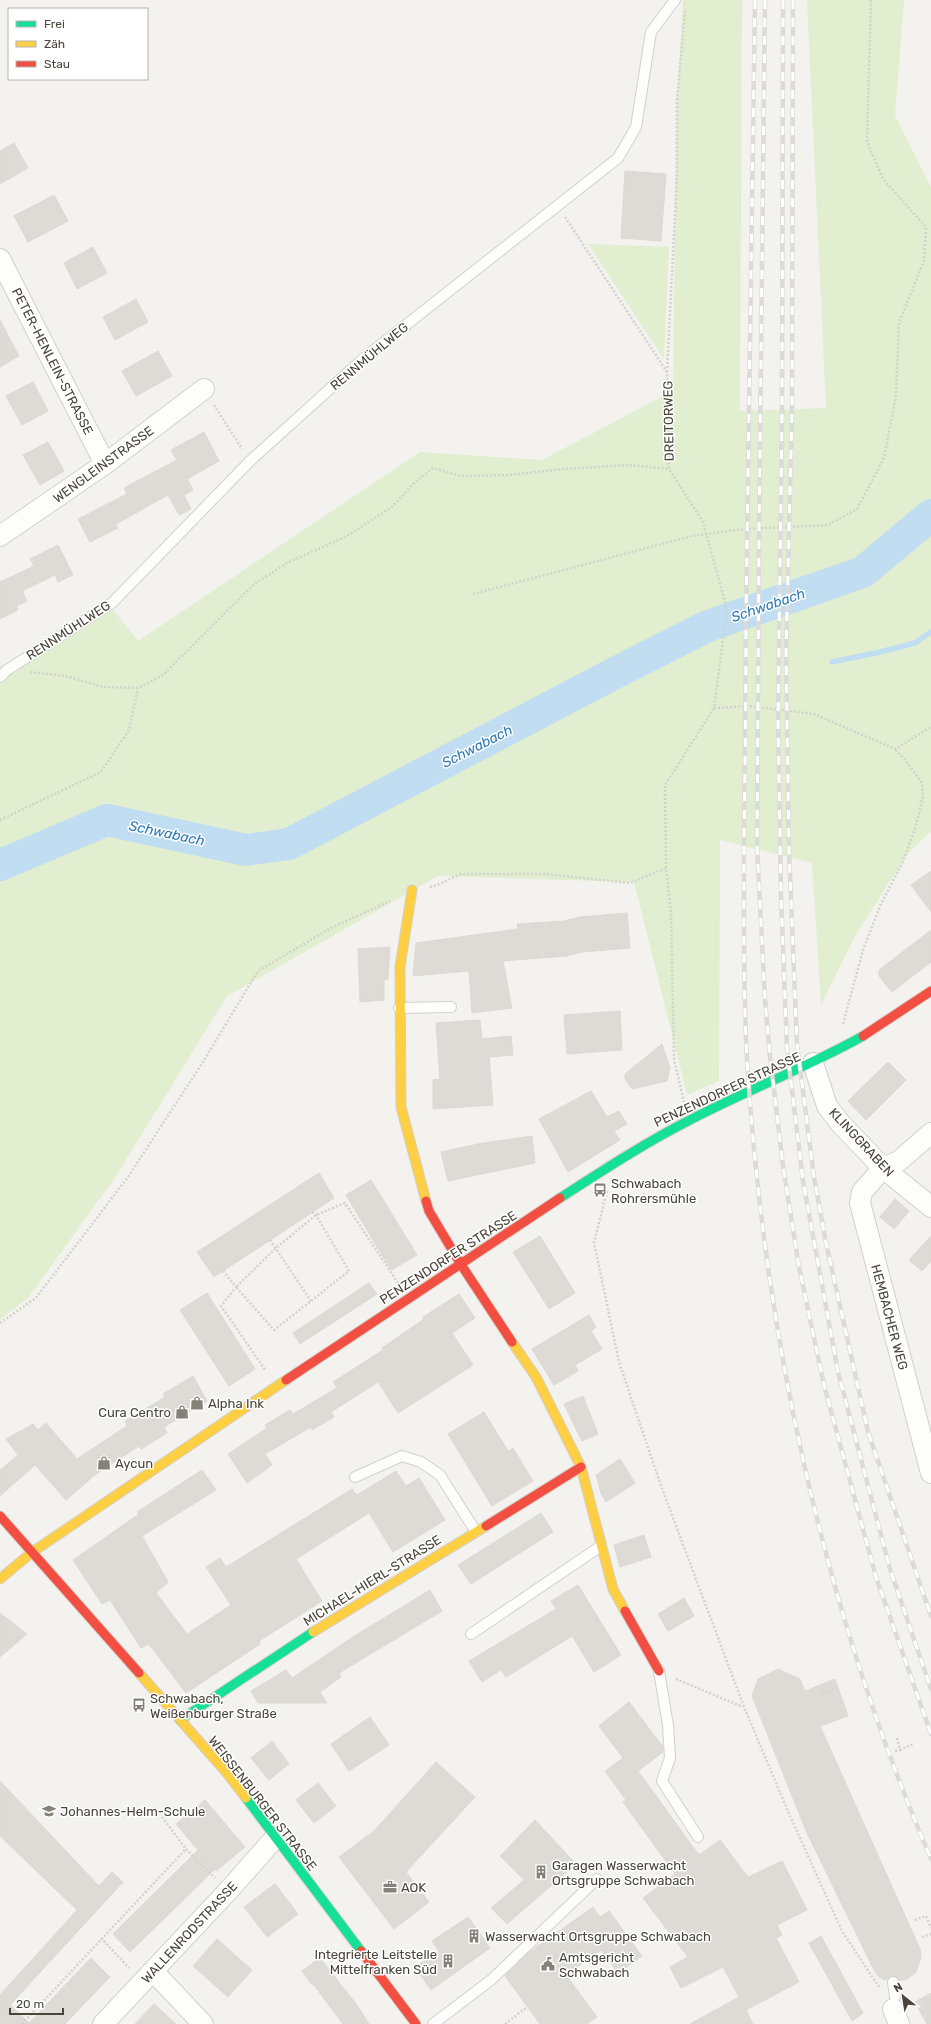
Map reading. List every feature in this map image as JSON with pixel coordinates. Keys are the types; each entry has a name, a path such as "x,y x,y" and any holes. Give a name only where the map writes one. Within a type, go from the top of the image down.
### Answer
{"main road":[{"path":"412,890 400,967 399,1008 401,1107 406,1130 430,1211 460,1263 536,1377 580,1467 613,1589 660,1672"},
{"name":"PENZENDORFER STRASSE","path":"0,1579 31,1552 460,1263 614,1164 665,1132 843,1048 877,1028 931,991"},
{"name":"MICHAEL-HIERL-STRASSE","path":"180,1720 281,1652 580,1467"},
{"name":"WEISSENBURGER STRASSE","path":"0,1516 226,1772 416,2024"}],"street":[{"name":"PETER-HENLEIN-STRASSE","path":"0,259 105,464"},
{"name":"WENGLEINSTRASSE","path":"0,536 105,464 204,389"},
{"name":"KLINGGRABEN","path":"813,1063 827,1106 841,1124 883,1168 931,1207"},
{"path":"883,1168 899,1161 931,1133"},
{"name":"HEMBACHER WEG","path":"883,1168 862,1192 860,1203 931,1474"},
{"name":"WALLENRODSTRASSE","path":"103,2024 228,1891 275,1838"},
{"path":"148,1977 202,2024"}],"lane":[{"name":"RENNMÜHLWEG","path":"4,673 112,603 250,461 364,358 618,158 636,127 651,32 675,0"},
{"path":"399,1008 451,1007"},
{"path":"355,1477 402,1456 421,1462 440,1475 476,1532"},
{"path":"470,1634 602,1546"},
{"path":"660,1672 668,1725 670,1758 662,1781 698,1837"},
{"path":"433,2024 491,1980 597,1879"},
{"path":"893,1982 896,2010"}],"path":[{"path":"473,594 706,533 744,529 828,525 857,508 884,458 896,395 899,323 924,261 926,227 883,179 866,142 871,0"},
{"path":"667,372 677,176 677,100 685,8"},
{"name":"DREITORWEG","path":"558,206 667,372 669,469 703,522 727,609 714,708"},
{"path":"204,389 250,461"},
{"path":"4,673 65,676 104,688 138,688 163,675 253,585 288,563 346,536 392,507 413,484 433,468 461,476 629,465 669,469"},
{"path":"0,820 101,772 129,730 138,688"},
{"path":"689,1120 674,1059 671,913 666,868 664,785 714,708 748,706 814,714 895,750 905,760 922,783 923,796 915,829 902,864 881,904 863,950 841,1032 843,1048"},
{"path":"895,750 931,727"},
{"path":"0,1323 36,1298 128,1176 203,1062 258,971 331,928 412,890 437,885 461,874 545,874 630,883 666,868"},
{"path":"614,1164 594,1242 620,1362 660,1483 744,1707 842,1931 896,2010"},
{"path":"277,1386 221,1306 236,1287 276,1248 316,1215 345,1203 408,1298"},
{"path":"223,1271 274,1330 349,1271 316,1215 312,1212"},
{"path":"270,1240 311,1301"},
{"path":"660,1672 744,1707"},
{"path":"821,1694 832,1689"},
{"path":"897,1738 900,1750"},
{"path":"895,1752 913,1744"},
{"path":"162,1816 186,1849 228,1891"},
{"path":"22,2024 186,1849"},
{"path":"915,1920 926,1916 931,1928"},
{"path":"922,1937 931,1934"},
{"path":"102,1938 148,1977"},
{"path":"504,2024 528,2007"}],"green space":[{"path":"683,0 742,0 740,411 826,408 807,0 904,0 895,115 931,187 931,831 907,855 856,934 821,1005 812,863 720,840 719,1081 687,1095 634,882 438,876 227,996 116,1176 29,1297 0,1320 0,667 106,601 138,641 420,452 542,460 673,391 676,121"},
{"path":"588,244 669,247 664,359"}],"building":[{"path":"14,143 28,168 0,184 0,151"},
{"path":"625,171 666,174 661,241 621,238"},
{"path":"54,195 68,221 28,242 14,216"},
{"path":"93,247 107,273 77,289 64,263"},
{"path":"136,299 148,322 115,340 103,317"},
{"path":"0,320 19,356 0,367"},
{"path":"158,351 172,376 136,396 122,371"},
{"path":"33,382 48,411 22,425 6,396"},
{"path":"204,432 219,461 187,479 193,490 184,495 191,509 179,515 168,495 116,524 118,528 90,542 78,519 127,494 124,488 177,460 171,450"},
{"path":"48,442 64,471 40,485 23,455"},
{"path":"58,545 73,575 58,582 55,575 22,591 27,601 16,606 18,610 0,619 0,582 34,566 30,559"},
{"path":"931,871 931,912 911,885"},
{"path":"627,913 630,948 582,952 567,956 503,961 512,1008 472,1013 469,971 413,976 416,943 518,929 517,924 564,921 580,917"},
{"path":"931,930 931,962 892,992 879,976 879,970"},
{"path":"390,947 388,979 384,980 384,1000 360,1002 358,949"},
{"path":"620,1011 622,1050 567,1054 564,1015"},
{"path":"480,1020 482,1039 511,1036 513,1055 489,1057 493,1105 433,1109 433,1080 440,1079 436,1023"},
{"path":"662,1044 670,1068 667,1081 632,1089 625,1079 625,1074"},
{"path":"888,1062 906,1080 866,1120 848,1101"},
{"path":"591,1091 607,1117 619,1111 627,1124 614,1131 620,1140 568,1172 539,1119"},
{"path":"532,1136 535,1163 448,1181 441,1152 483,1143"},
{"path":"319,1173 334,1198 214,1277 197,1252"},
{"path":"371,1180 417,1255 391,1270 346,1195"},
{"path":"895,1199 909,1211 894,1229 880,1217"},
{"path":"540,1236 575,1293 549,1309 513,1252"},
{"path":"931,1236 931,1261 922,1271 909,1260"},
{"path":"369,1283 377,1294 300,1344 293,1333"},
{"path":"207,1293 255,1369 229,1386 180,1310"},
{"path":"459,1294 475,1318 452,1333 473,1365 398,1413 378,1382 331,1412 334,1417 312,1430 311,1427 265,1454 272,1465 247,1483 228,1454 267,1428 265,1425 290,1410 293,1414 337,1388 333,1382 383,1350 382,1348 424,1319 423,1317"},
{"path":"589,1315 596,1327 591,1331 602,1349 575,1365 578,1371 554,1385 532,1349"},
{"path":"193,1376 207,1401 164,1427 167,1433 141,1449 139,1446 96,1474 66,1500 35,1465 0,1496 0,1470 18,1455 6,1439 33,1424 38,1430 46,1423 77,1459 127,1426 125,1421 165,1397 163,1394"},
{"path":"583,1396 598,1434 582,1441 564,1404"},
{"path":"484,1412 508,1451 513,1448 533,1481 492,1506 448,1434"},
{"path":"620,1459 635,1483 606,1502 601,1493 596,1475"},
{"path":"202,1470 216,1490 142,1536 168,1582 156,1593 187,1634 231,1605 206,1567 220,1558 226,1567 352,1489 357,1495 396,1471 406,1486 419,1478 445,1520 393,1552 369,1513 296,1559 322,1601 259,1641 260,1644 186,1693 149,1644 141,1648 110,1600 102,1604 73,1560 139,1514 137,1512"},
{"path":"541,1513 553,1532 471,1584 458,1565"},
{"path":"644,1535 651,1557 620,1567 614,1545"},
{"path":"578,1585 621,1655 594,1672 572,1636 506,1677 501,1670 482,1682 469,1661 556,1609 551,1601"},
{"path":"430,1590 442,1611 339,1673 341,1677 320,1692 327,1703 258,1703 251,1691 286,1670 292,1678 353,1637"},
{"path":"684,1598 694,1616 668,1631 658,1614"},
{"path":"0,1613 27,1634 0,1657"},
{"path":"778,1669 800,1679 805,1691 835,1679 848,1716 820,1726 920,1949 921,1958 916,1972 907,1979 899,1981 898,1978 893,1976 885,1980 878,1976 807,1833 752,1696 758,1679"},
{"path":"629,1702 663,1747 663,1752 638,1771 699,1855 720,1840 748,1877 782,1861 807,1910 777,1925 782,1935 776,1938 799,1982 746,2010 753,2024 690,2024 739,1997 723,1967 681,1988 670,1967 688,1957 643,1898 675,1874 623,1802 626,1800 605,1771 623,1758 599,1726"},
{"path":"370,1717 389,1745 349,1771 331,1744"},
{"path":"272,1741 289,1764 269,1780 251,1758"},
{"path":"436,1762 475,1797 406,1872 429,1902 394,1929 339,1857 374,1831"},
{"path":"0,1781 99,1886 112,1872 123,1882 10,2005 29,2023 91,1958 110,1977 65,2024 0,2024 0,1995 77,1910 0,1836"},
{"path":"318,1783 336,1806 314,1823 296,1800"},
{"path":"205,1800 245,1847 216,1871 215,1869 130,1952 113,1934 198,1850 176,1824"},
{"name":"Garagen Wasserwacht Ortsgruppe Schwabach","path":"535,1820 576,1864 507,1924 491,1908 524,1880 500,1856"},
{"path":"275,1884 298,1914 267,1937 244,1907"},
{"name":"Amtsgericht Schwabach","path":"593,1907 600,1917 609,1911 642,1956 618,1973 601,1950 566,1975 597,2017 587,2024 540,2024 505,1976 527,1954"},
{"name":"Integrierte Leitstelle Mittelfranken Süd","path":"468,1917 490,1948 431,1990 415,1967 439,1951 432,1941"},
{"path":"821,1936 863,2013 852,2021 809,1943"},
{"path":"217,1939 252,1970 228,1997 193,1966"},
{"path":"320,1958 357,2005 369,2024 343,2024 313,1984 312,1985 302,1971"},
{"path":"931,1993 931,2024 927,2024 915,2002"},
{"path":"154,2004 176,2024 135,2024"}],"waterway":[{"name":"Schwabach","path":"0,865 107,820 246,850 289,844 615,673 708,626 863,572 931,515"},
{"path":"832,662 915,643 931,632"}],"railway":[{"path":"755,0 744,843 745,1006 747,1060 755,1163 768,1265 784,1367 805,1468 830,1568 859,1666 893,1764 931,1859"},
{"path":"765,0 757,846 765,1000 770,1056 783,1166 799,1267 824,1385 876,1577 931,1734"},
{"path":"783,0 782,413 778,719 781,897 787,1049 803,1181 838,1372 890,1569 931,1689"},
{"path":"793,0 792,411 786,651 789,851 797,1044 814,1177 826,1243 868,1432 931,1616"}],"traffic: fast":[{"path":"560,1198 671,1130 710,1110 820,1059 863,1036"},
{"path":"180,1720 313,1632"},
{"path":"246,1798 361,1951"}],"traffic: slow":[{"path":"412,890 400,967 401,1107 426,1201"},
{"path":"512,1342 536,1377 581,1467 613,1589 625,1611"},
{"path":"0,1579 31,1553 286,1380"},
{"path":"313,1632 486,1526"},
{"path":"139,1673 226,1772 246,1798"}],"traffic: jam":[{"path":"863,1036 931,991"},
{"path":"286,1380 560,1198"},
{"path":"426,1201 429,1211 460,1263 512,1342"},
{"path":"486,1526 581,1467"},
{"path":"0,1516 139,1673"},
{"path":"625,1611 659,1671"},
{"path":"361,1951 416,2024"}],"place":[{"name":"Schwabach Rohrersmühle","path":"600,1190"},
{"name":"Alpha Ink","path":"197,1403"},
{"name":"Cura Centro","path":"182,1412"},
{"name":"Aycun","path":"104,1463"},
{"name":"Schwabach, Weißenburger Straße","path":"139,1705"},
{"name":"Johannes-Helm-Schule","path":"49,1811"},
{"name":"Garagen Wasserwacht Ortsgruppe Schwabach","path":"541,1872"},
{"name":"AOK","path":"390,1887"},
{"name":"Wasserwacht Ortsgruppe Schwabach","path":"474,1936"},
{"name":"Integrierte Leitstelle Mittelfranken Süd","path":"448,1961"},
{"name":"Amtsgericht Schwabach","path":"548,1964"}]}
